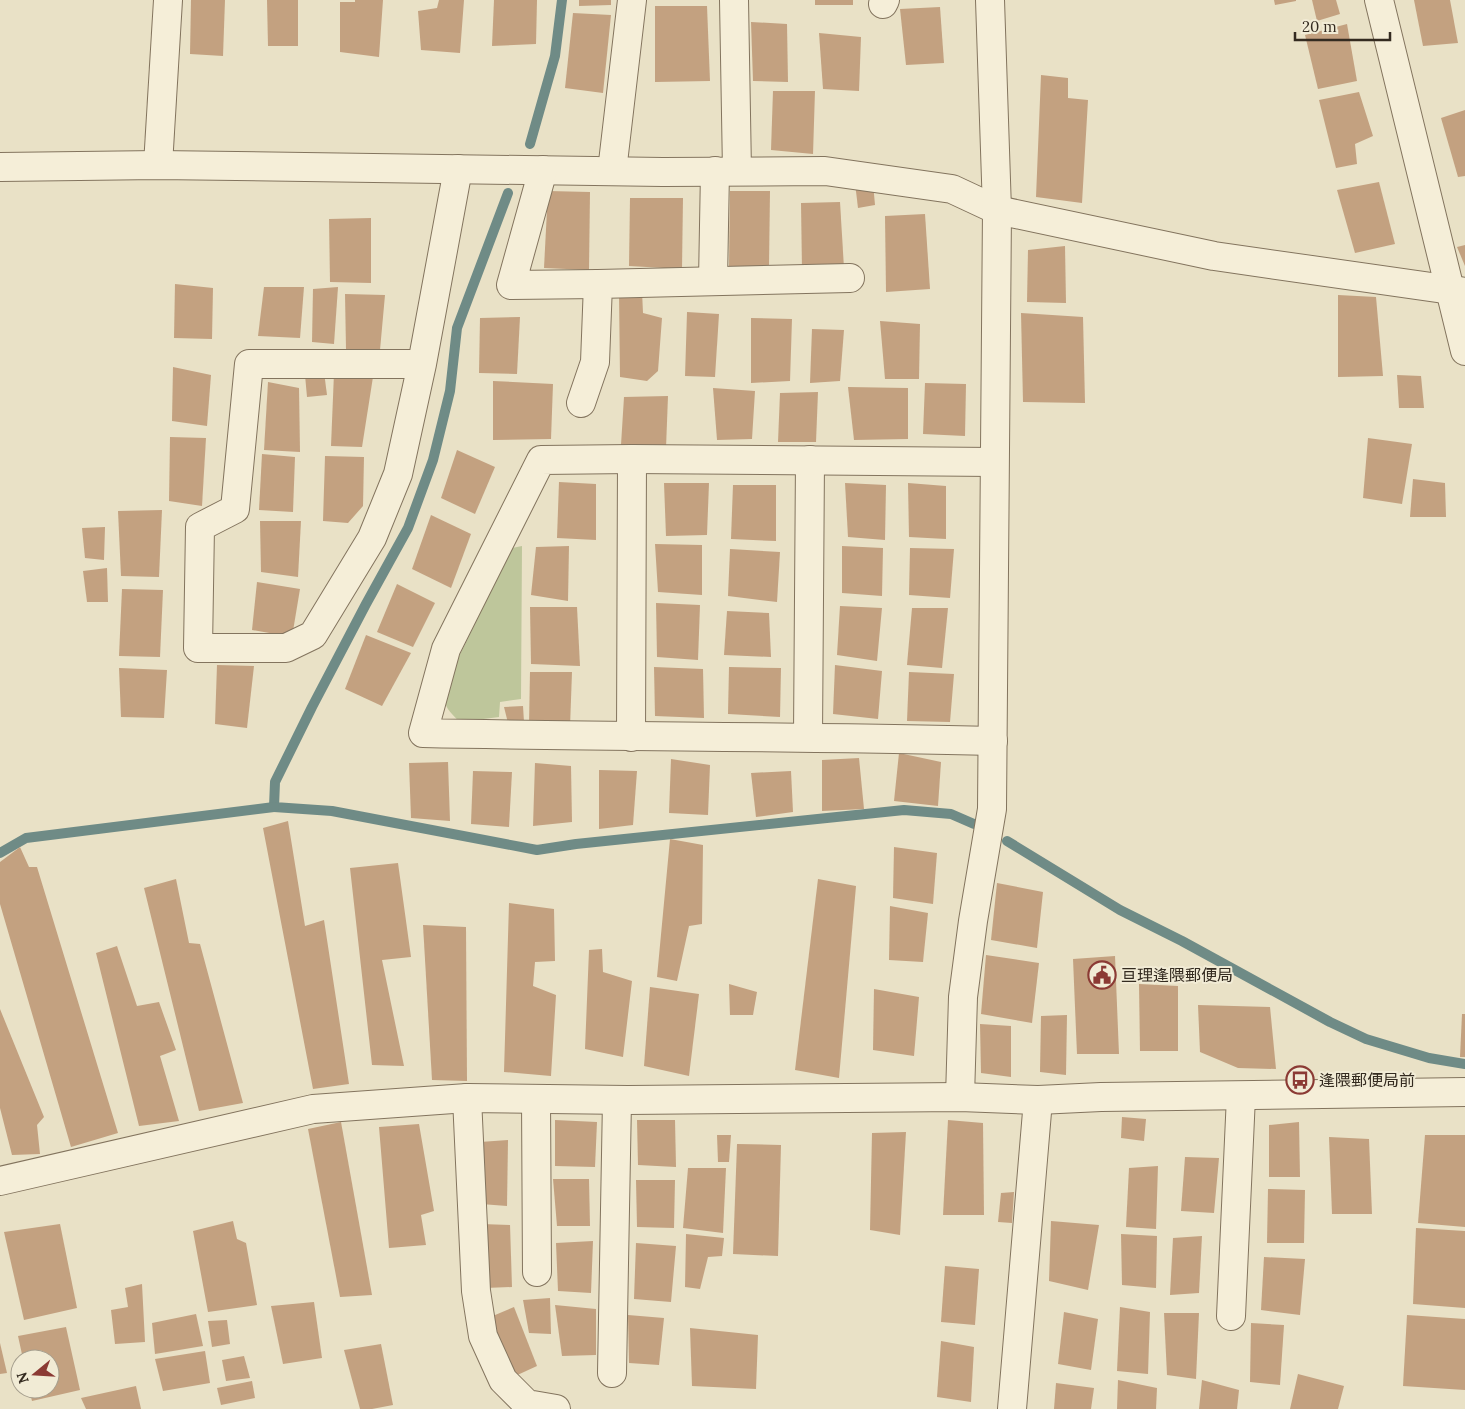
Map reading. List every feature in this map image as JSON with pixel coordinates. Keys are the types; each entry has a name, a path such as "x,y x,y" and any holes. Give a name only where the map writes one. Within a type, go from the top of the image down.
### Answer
{"street":[{"path":"158,165 168,0"},
{"path":"612,171 632,0"},
{"path":"713,281 726,172 734,0"},
{"path":"960,1097 964,997 973,922 992,809 997,210 990,0"},
{"path":"1379,0 1457,290 1465,351"},
{"path":"0,167 158,165 612,171 826,171 952,189 997,210 1214,256 1457,290"},
{"path":"422,364 249,364 235,509 200,527 198,648 286,648 313,635 372,538 398,474 422,364 458,169"},
{"path":"543,170 511,284 598,284 850,278"},
{"path":"581,403 595,362 598,284"},
{"path":"631,737 632,459"},
{"path":"993,741 808,736 631,737 423,733 446,649 541,460 994,462"},
{"path":"808,736 810,460"},
{"path":"0,1181 314,1109 467,1098 617,1100 960,1097 1038,1100 1101,1097 1465,1092"},
{"path":"1231,1316 1241,1096"},
{"path":"467,1098 476,1291 483,1336 503,1380 527,1404 556,1409"},
{"path":"536,1099 538,1272"},
{"path":"612,1373 617,1100"},
{"path":"1012,1409 1038,1100"}],"green space":[{"path":"522,546 521,699 500,702 499,717 460,722 446,705 446,683 512,548"}],"building":[{"path":"191,0 225,0 223,56 190,54"},
{"path":"267,0 298,0 298,46 268,46"},
{"path":"355,0 383,0 379,57 340,52 340,2 355,2"},
{"path":"439,0 464,0 460,53 421,50 418,11 437,8"},
{"path":"494,0 537,0 536,44 492,46"},
{"path":"579,0 611,0 611,5 579,6"},
{"path":"815,0 853,0 853,5 815,5"},
{"path":"1274,0 1296,0 1296,1 1275,5"},
{"path":"1312,0 1336,0 1340,14 1317,21"},
{"path":"1414,0 1450,0 1458,43 1423,46"},
{"path":"655,6 707,6 710,81 655,82"},
{"path":"940,7 944,63 906,65 900,9"},
{"path":"573,13 611,15 603,93 565,88"},
{"path":"751,22 787,24 788,82 753,81"},
{"path":"1347,24 1357,81 1318,89 1305,35"},
{"path":"819,33 861,37 859,91 823,89"},
{"path":"1041,75 1068,78 1068,98 1088,100 1082,203 1036,197"},
{"path":"773,91 815,91 813,154 771,150"},
{"path":"1359,92 1373,136 1355,144 1357,164 1336,168 1319,100"},
{"path":"1465,110 1465,176 1458,177 1441,118"},
{"path":"1379,182 1395,244 1355,253 1337,190"},
{"path":"855,183 873,183 875,205 858,208"},
{"path":"548,191 590,192 589,270 544,268"},
{"path":"730,191 770,191 769,267 729,267"},
{"path":"630,198 683,198 682,269 629,266"},
{"path":"840,202 844,268 802,270 801,203"},
{"path":"925,214 930,289 886,292 885,216"},
{"path":"371,218 371,283 330,282 329,219"},
{"path":"1465,245 1465,266 1457,247"},
{"path":"1065,246 1066,303 1027,302 1028,250"},
{"path":"175,284 213,288 212,339 174,338"},
{"path":"264,287 304,287 300,338 258,336"},
{"path":"338,287 334,344 312,342 313,289"},
{"path":"642,291 643,313 662,318 658,371 647,381 620,377 619,293"},
{"path":"345,294 385,295 380,350 346,349"},
{"path":"1338,295 1376,297 1383,376 1338,377"},
{"path":"687,312 719,314 715,377 685,376"},
{"path":"1021,313 1083,317 1085,403 1023,402"},
{"path":"520,317 517,374 479,373 480,318"},
{"path":"751,318 792,319 790,381 751,383"},
{"path":"880,321 920,324 919,379 885,379"},
{"path":"812,329 844,330 840,381 810,383"},
{"path":"173,367 211,375 207,426 172,421"},
{"path":"324,372 327,395 307,397 305,375"},
{"path":"334,373 373,377 362,447 331,446"},
{"path":"1397,375 1421,376 1424,408 1399,408"},
{"path":"493,381 553,384 551,439 493,440"},
{"path":"268,382 299,388 300,452 264,450"},
{"path":"925,383 966,384 965,436 923,434"},
{"path":"848,387 908,388 908,439 854,440"},
{"path":"713,388 755,391 752,439 717,440"},
{"path":"818,392 816,442 778,442 780,393"},
{"path":"668,396 666,448 621,445 624,397"},
{"path":"170,437 206,438 202,506 169,501"},
{"path":"1368,438 1412,444 1402,504 1363,498"},
{"path":"457,450 495,467 475,514 441,498"},
{"path":"262,454 295,457 293,512 259,510"},
{"path":"325,456 364,457 363,506 348,523 323,521"},
{"path":"1413,479 1445,483 1446,517 1410,517"},
{"path":"559,482 596,484 596,540 557,538"},
{"path":"664,483 709,483 707,535 666,536"},
{"path":"845,483 886,485 885,540 848,537"},
{"path":"908,483 946,486 946,539 909,537"},
{"path":"733,485 776,485 776,541 731,539"},
{"path":"162,510 159,577 121,576 118,511"},
{"path":"431,515 471,534 451,588 412,569"},
{"path":"260,521 301,521 298,577 261,572"},
{"path":"105,527 104,560 85,558 82,528"},
{"path":"655,544 702,545 702,595 658,592"},
{"path":"569,546 568,601 531,595 536,547"},
{"path":"842,546 883,548 882,596 842,593"},
{"path":"910,548 954,549 950,598 909,595"},
{"path":"730,549 780,552 777,602 728,596"},
{"path":"107,568 108,602 87,602 83,571"},
{"path":"257,582 300,589 292,637 252,630"},
{"path":"397,584 435,603 413,647 377,632"},
{"path":"122,589 163,590 160,657 119,656"},
{"path":"656,603 700,605 698,660 657,657"},
{"path":"840,606 882,608 877,661 837,655"},
{"path":"530,607 577,607 580,666 531,664"},
{"path":"912,608 948,608 942,668 907,665"},
{"path":"727,611 769,613 771,657 724,655"},
{"path":"366,635 411,653 382,706 345,689"},
{"path":"217,665 254,666 247,728 215,724"},
{"path":"835,665 882,671 878,719 833,714"},
{"path":"654,667 703,669 704,718 655,716"},
{"path":"729,667 781,668 780,717 728,714"},
{"path":"119,668 167,670 164,718 121,717"},
{"path":"530,672 572,672 570,727 529,725"},
{"path":"909,672 954,674 950,722 907,721"},
{"path":"523,706 524,722 508,723 504,707"},
{"path":"899,753 941,762 938,806 894,801"},
{"path":"859,758 864,809 822,811 822,760"},
{"path":"671,759 710,765 708,815 669,813"},
{"path":"448,762 450,821 411,818 409,763"},
{"path":"535,763 571,766 572,822 533,826"},
{"path":"599,770 637,771 633,825 599,829"},
{"path":"473,771 512,772 509,827 471,824"},
{"path":"791,771 793,812 756,817 751,773"},
{"path":"288,821 305,926 324,920 349,1084 313,1089 263,828"},
{"path":"670,839 703,845 702,924 689,926 677,981 657,977"},
{"path":"20,847 29,867 37,867 118,1133 71,1147 0,904 0,862"},
{"path":"894,847 937,853 933,904 893,898"},
{"path":"398,863 411,957 382,960 404,1066 372,1065 350,868"},
{"path":"176,879 189,943 200,944 243,1103 199,1111 144,888"},
{"path":"818,879 856,886 839,1078 795,1070"},
{"path":"997,883 1043,892 1037,948 991,940"},
{"path":"509,903 554,909 555,961 535,962 533,986 556,995 551,1076 504,1072"},
{"path":"890,906 928,913 923,962 889,960"},
{"path":"423,925 466,927 467,1081 432,1080"},
{"path":"117,946 137,1006 159,1002 176,1050 160,1056 179,1121 139,1126 96,953"},
{"path":"602,949 603,972 632,981 623,1057 585,1049 589,950"},
{"path":"986,955 1039,963 1032,1023 981,1014"},
{"path":"1115,956 1119,1054 1077,1054 1073,959"},
{"path":"729,984 757,992 753,1015 730,1015"},
{"path":"1139,984 1178,986 1178,1051 1140,1051"},
{"path":"650,987 699,994 689,1076 644,1066"},
{"path":"874,989 919,997 914,1056 873,1050"},
{"path":"1198,1005 1270,1007 1276,1069 1238,1068 1200,1052"},
{"path":"0,1009 44,1117 37,1125 40,1154 12,1155 0,1108"},
{"path":"1462,1014 1465,1014 1465,1057 1460,1057"},
{"path":"1067,1015 1066,1075 1040,1072 1041,1016"},
{"path":"980,1024 1011,1026 1011,1077 981,1073"},
{"path":"1122,1117 1146,1119 1144,1141 1121,1138"},
{"path":"555,1120 597,1122 595,1167 555,1166"},
{"path":"637,1120 675,1120 676,1167 638,1165"},
{"path":"948,1120 983,1123 984,1215 943,1215"},
{"path":"341,1122 372,1295 340,1297 308,1129"},
{"path":"1299,1122 1300,1177 1269,1177 1269,1125"},
{"path":"419,1124 434,1211 421,1215 426,1245 389,1248 379,1127"},
{"path":"906,1132 900,1235 870,1230 872,1133"},
{"path":"717,1135 731,1135 729,1162 718,1162"},
{"path":"1425,1135 1465,1135 1465,1227 1418,1223"},
{"path":"1329,1137 1369,1139 1372,1214 1332,1214"},
{"path":"508,1140 507,1206 481,1204 480,1142"},
{"path":"737,1144 781,1145 778,1256 733,1254"},
{"path":"1185,1157 1219,1158 1214,1213 1181,1211"},
{"path":"1158,1166 1156,1229 1126,1227 1129,1168"},
{"path":"688,1168 726,1168 723,1233 683,1228"},
{"path":"553,1179 589,1179 590,1226 557,1226"},
{"path":"636,1180 675,1180 674,1228 637,1227"},
{"path":"1268,1189 1305,1190 1304,1243 1267,1243"},
{"path":"1014,1192 1012,1223 998,1222 1001,1193"},
{"path":"233,1221 237,1239 246,1243 257,1305 208,1312 193,1231"},
{"path":"1051,1221 1099,1225 1088,1290 1049,1281"},
{"path":"60,1224 77,1308 24,1320 4,1232"},
{"path":"481,1224 510,1225 512,1287 485,1288"},
{"path":"1416,1228 1465,1231 1465,1308 1413,1304"},
{"path":"686,1234 724,1238 722,1256 708,1257 700,1289 685,1287"},
{"path":"1121,1234 1157,1236 1156,1288 1122,1285"},
{"path":"1202,1236 1199,1293 1170,1295 1173,1238"},
{"path":"593,1241 591,1293 558,1291 556,1243"},
{"path":"636,1243 676,1246 671,1302 634,1299"},
{"path":"1264,1257 1305,1259 1300,1315 1261,1310"},
{"path":"945,1266 979,1269 975,1325 941,1322"},
{"path":"142,1284 145,1342 115,1344 111,1310 128,1307 125,1288"},
{"path":"550,1298 551,1334 529,1333 523,1300"},
{"path":"314,1302 322,1358 283,1364 271,1306"},
{"path":"555,1305 596,1309 596,1355 562,1356"},
{"path":"514,1307 537,1366 513,1377 488,1318"},
{"path":"1120,1307 1150,1312 1148,1374 1117,1371"},
{"path":"1064,1312 1098,1319 1091,1370 1058,1364"},
{"path":"1164,1313 1199,1313 1196,1379 1167,1375"},
{"path":"196,1314 203,1346 155,1354 152,1323"},
{"path":"628,1315 664,1318 659,1365 629,1363"},
{"path":"1407,1315 1465,1319 1465,1390 1403,1386"},
{"path":"227,1320 230,1344 212,1347 208,1321"},
{"path":"1251,1323 1284,1325 1280,1385 1250,1382"},
{"path":"66,1327 80,1390 60,1395 60,1349 21,1349 18,1336"},
{"path":"690,1328 758,1335 756,1389 692,1386"},
{"path":"941,1341 974,1347 971,1402 937,1397"},
{"path":"0,1343 7,1373 0,1374"},
{"path":"381,1344 393,1405 360,1409 344,1350"},
{"path":"205,1351 210,1383 163,1391 155,1359"},
{"path":"244,1356 250,1378 226,1381 222,1360"},
{"path":"1298,1374 1344,1386 1338,1409 1290,1409"},
{"path":"1118,1380 1157,1388 1156,1409 1117,1409"},
{"path":"1202,1380 1239,1390 1237,1409 1199,1409"},
{"path":"252,1381 255,1398 221,1405 217,1388"},
{"path":"1056,1383 1094,1388 1091,1409 1054,1409"},
{"path":"136,1386 141,1409 86,1409 81,1398"}],"waterway":[{"path":"530,144 555,56 562,0"},
{"path":"508,193 457,328 450,391 433,460 408,528 312,707 275,782 274,807 332,811 537,850 576,844 904,810 951,814 974,824"},
{"path":"0,853 26,838 274,807"},
{"path":"1007,841 1120,910 1182,941 1330,1022 1366,1039 1429,1058 1465,1064"}],"place":[{"name":"亘理逢隈郵便局","path":"1102,975"},
{"name":"逢隈郵便局前","path":"1300,1080"}]}
